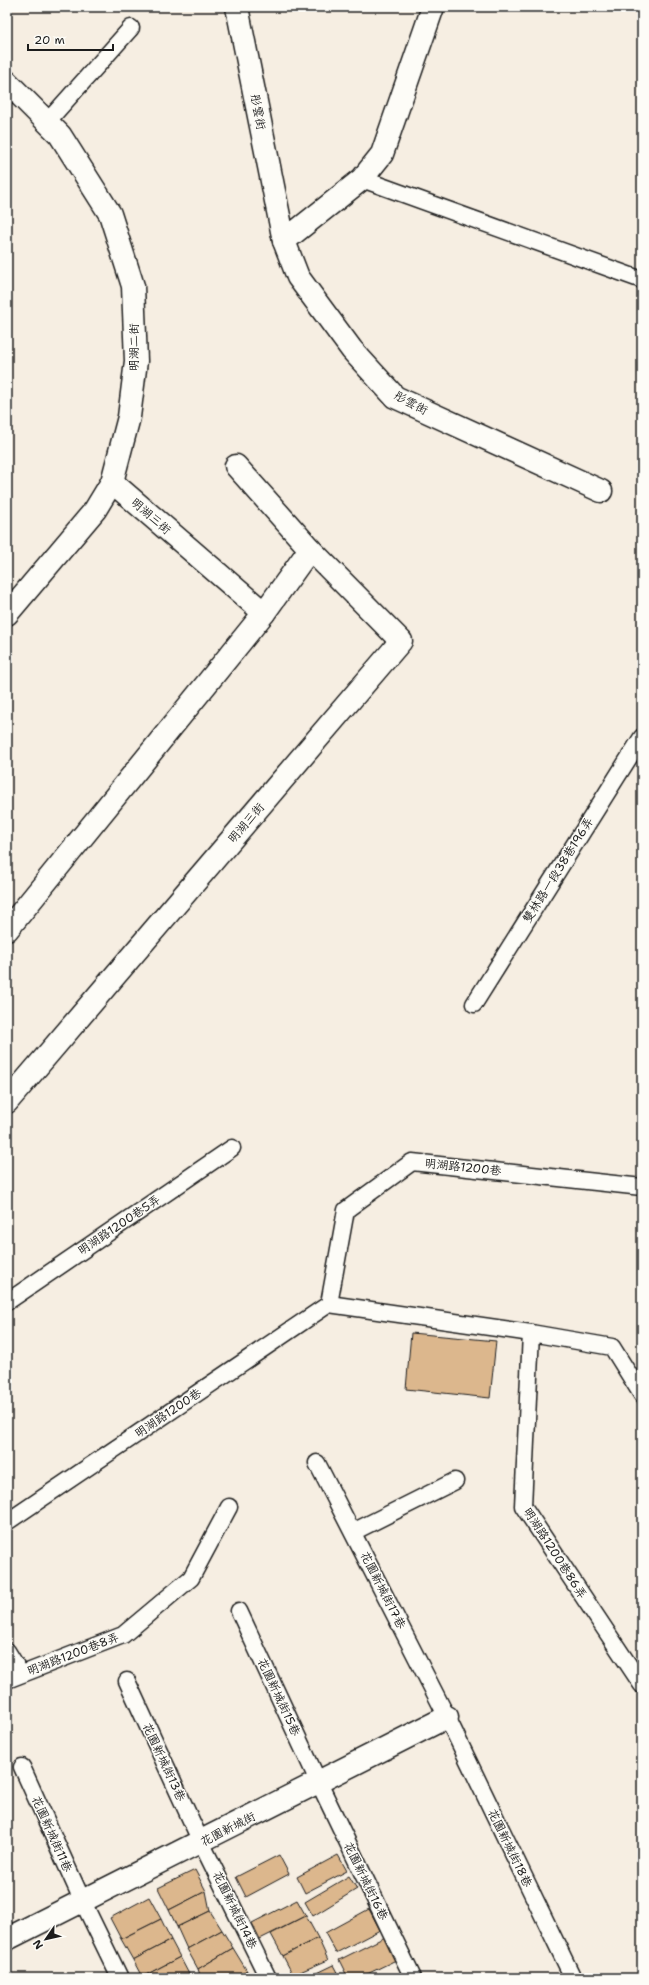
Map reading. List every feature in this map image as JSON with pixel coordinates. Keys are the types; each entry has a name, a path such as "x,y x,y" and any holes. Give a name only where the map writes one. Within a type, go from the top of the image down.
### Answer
{"street":[{"name":"彤雲街","path":"237,7 284,241 298,277 352,350 395,397 601,491"},
{"path":"284,241 362,179 382,154 433,7"},
{"name":"明湖二街","path":"7,82 60,135 110,214 133,286 136,361 129,417 112,482 95,510 7,614"},
{"name":"明湖三街","path":"7,1102 401,641 310,549 236,466"},
{"name":"明湖三街","path":"112,482 264,613"},
{"path":"7,930 264,613 310,549"},
{"name":"花園新城街","path":"7,1939 319,1783 447,1717"}],"lane":[{"path":"47,122 131,28"},
{"path":"362,179 642,280"},
{"name":"雙林路一段38巷196弄","path":"474,1004 642,737"},
{"name":"明湖路1200巷5弄","path":"7,1302 232,1148"},
{"name":"明湖路1200巷","path":"7,1522 329,1304 346,1210 412,1162 642,1187"},
{"path":"329,1304 531,1333 612,1347 642,1395"},
{"name":"明湖路1200巷86弄","path":"531,1333 523,1506 642,1685"},
{"name":"花園新城街17巷","path":"317,1463 447,1717"},
{"path":"353,1532 455,1481"},
{"name":"明湖路1200巷8弄","path":"7,1651 14,1677 123,1636 191,1578 229,1507"},
{"name":"花園新城街15巷","path":"239,1611 319,1783"},
{"name":"花園新城街13巷","path":"127,1681 201,1842"},
{"name":"花園新城街18巷","path":"447,1717 573,1978"},
{"name":"花園新城街11巷","path":"22,1767 83,1902 120,1978"},
{"name":"花園新城街16巷","path":"319,1783 413,1978"},
{"name":"花園新城街14巷","path":"201,1842 268,1978"}],"building":[{"path":"411,1333 496,1341 490,1398 406,1389"},
{"path":"279,1855 289,1874 246,1897 236,1877"},
{"path":"338,1855 347,1871 305,1893 297,1877"},
{"path":"195,1870 206,1891 169,1910 158,1888"},
{"path":"349,1876 357,1889 313,1916 305,1902"},
{"path":"206,1891 210,1911 177,1927 169,1910"},
{"path":"149,1897 161,1919 121,1939 110,1918"},
{"path":"297,1900 306,1916 260,1939 252,1923"},
{"path":"369,1909 380,1930 336,1953 325,1933"},
{"path":"210,1911 222,1930 187,1949 177,1927"},
{"path":"306,1916 318,1938 283,1956 271,1934"},
{"path":"161,1919 171,1940 133,1960 121,1939"},
{"path":"222,1930 233,1948 198,1969 187,1949"},
{"path":"385,1937 396,1960 359,1978 348,1978 339,1960"},
{"path":"318,1938 328,1960 293,1975 283,1956"},
{"path":"171,1940 180,1957 142,1977 133,1960"},
{"path":"233,1948 247,1971 236,1978 201,1978 198,1969"},
{"path":"180,1957 191,1978 142,1978 142,1977"},
{"path":"333,1965 340,1978 306,1978"},
{"path":"247,1971 249,1978 236,1978"}]}
